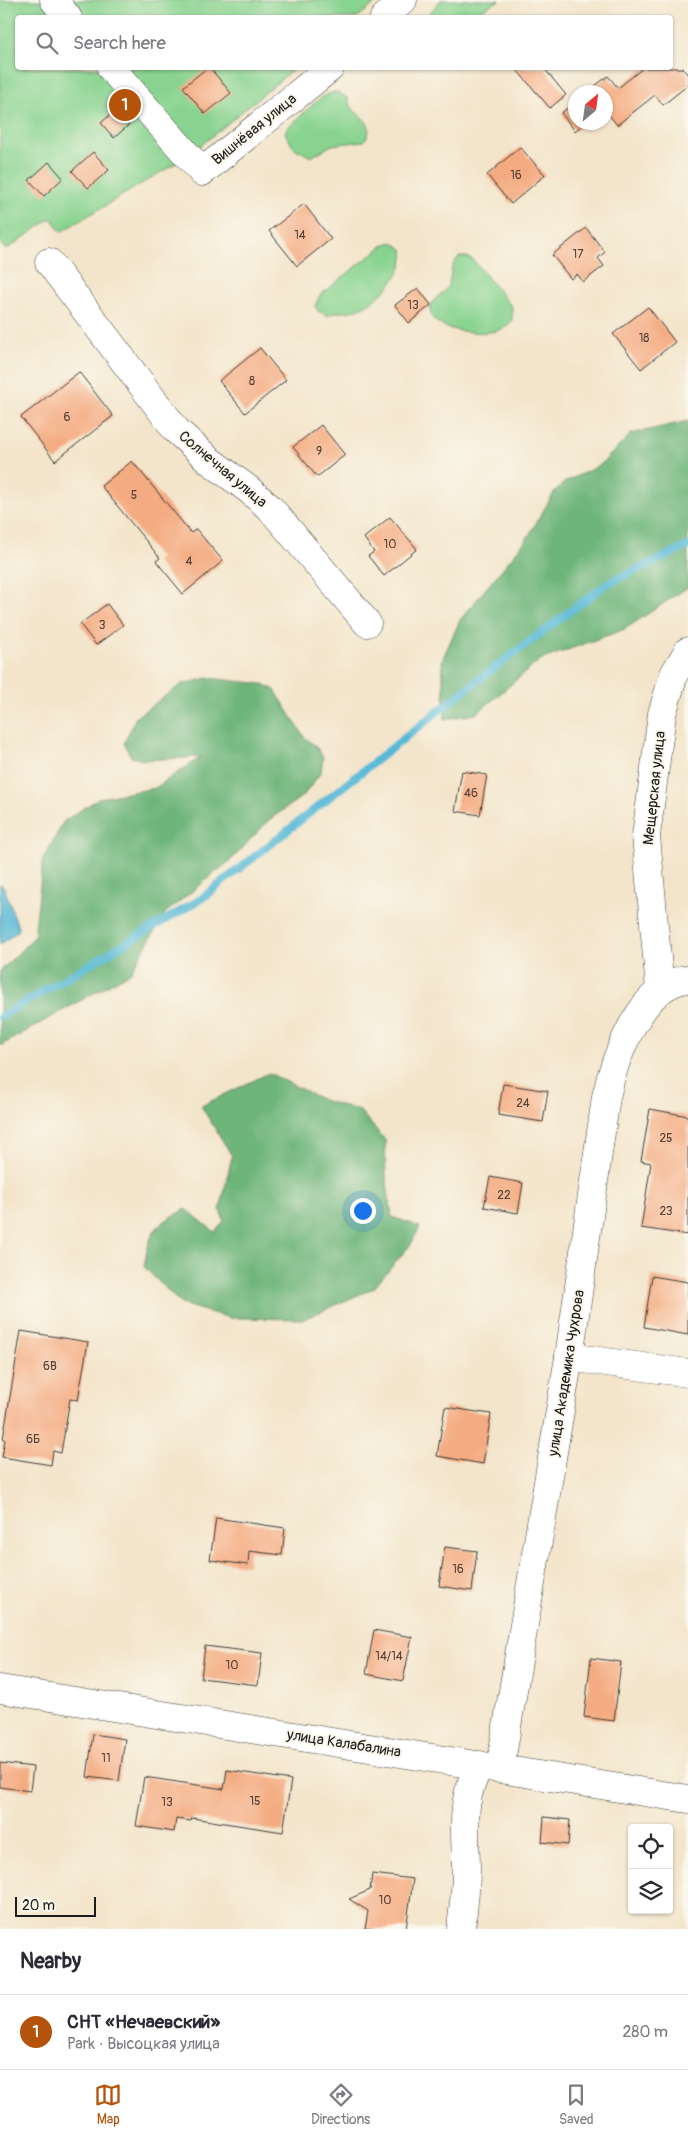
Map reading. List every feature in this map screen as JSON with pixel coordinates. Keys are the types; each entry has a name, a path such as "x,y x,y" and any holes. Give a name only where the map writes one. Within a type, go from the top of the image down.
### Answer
{"street":[{"path":"54,0 66,15"},
{"path":"387,15 403,0"},
{"name":"Вишнёвая улица","path":"113,70 202,172 328,70"},
{"name":"Солнечная улица","path":"48,262 176,430 210,461 271,509 367,623"},
{"name":"Мещерская улица","path":"660,990 646,836 662,714 674,674 688,651"},
{"path":"660,990 672,982 688,978"},
{"name":"улица Академика Чухрова","path":"461,1929 466,1872 465,1816 467,1794 490,1767 569,1357 611,1073 634,1023 660,990"},
{"path":"569,1357 688,1373"},
{"name":"улица Калабалина","path":"0,1689 688,1799"}],"green space":[{"path":"0,0 379,0 361,15 15,15 15,70 293,70 188,156 61,232 51,218 6,250 0,243"},
{"path":"441,0 500,0 479,11 476,15 428,15"},
{"path":"337,92 348,98 354,110 367,123 369,128 368,134 364,141 332,145 311,157 294,148 285,133 287,128 317,101 330,93"},
{"path":"392,242 403,249 403,259 395,279 388,288 370,303 351,311 337,312 328,316 318,311 315,306 320,295 384,245"},
{"path":"459,257 467,257 473,260 512,307 512,321 505,327 489,332 466,332 454,330 435,321 431,314 431,305 447,288 453,265"},
{"path":"688,421 688,587 625,629 540,660 476,714 445,719 442,660 460,620 526,540 555,491 565,482 600,465 631,434"},
{"path":"208,678 263,684 275,690 305,738 316,746 323,757 321,772 304,795 269,820 231,860 165,913 131,972 0,1046 0,971 34,937 43,859 64,821 99,798 155,788 201,757 144,760 131,757 124,743 136,717 182,684"},
{"path":"269,1073 325,1101 359,1110 385,1140 386,1176 392,1217 420,1227 411,1244 374,1288 304,1319 230,1318 181,1304 144,1267 148,1246 154,1231 166,1220 186,1209 215,1232 224,1221 220,1210 232,1156 201,1106"}],"water":[{"path":"0,884 4,887 19,930 0,945"}],"building":[{"path":"673,68 682,68 688,75 688,85 663,105 655,95 617,125 613,120 613,85 596,85 608,76 618,88 640,70 673,70"},
{"path":"204,70 212,70 231,93 205,114 183,87"},
{"path":"517,70 546,70 566,95 550,108"},
{"path":"119,107 132,122 114,138 101,123"},
{"path":"568,108 568,122 561,113"},
{"path":"520,147 545,175 511,204 487,175"},
{"path":"93,152 109,170 88,188 72,171"},
{"path":"49,162 63,178 44,196 29,180"},
{"path":"304,204 331,239 297,266 269,231"},
{"path":"586,228 605,252 598,258 604,266 583,282 577,274 571,279 552,255"},
{"path":"418,288 431,305 409,323 395,305"},
{"path":"648,307 675,342 641,369 613,334"},
{"path":"260,348 286,380 245,413 219,381"},
{"path":"79,372 113,416 55,461 21,417"},
{"path":"321,425 345,455 317,477 293,447"},
{"path":"132,461 191,533 196,529 223,561 183,594 156,561 160,558 101,486"},
{"path":"390,517 417,549 384,576 368,556 374,552 364,538"},
{"path":"107,604 123,625 96,645 80,624"},
{"path":"462,771 487,775 480,815 455,811"},
{"path":"503,1084 548,1091 543,1122 498,1115"},
{"path":"650,1109 688,1116 688,1235 641,1228 651,1163 641,1161"},
{"path":"490,1177 523,1183 518,1213 484,1207"},
{"path":"652,1276 688,1282 688,1335 644,1327"},
{"path":"21,1331 88,1342 78,1400 70,1399 61,1453 53,1451 51,1465 2,1457 5,1440 3,1439"},
{"path":"445,1407 491,1414 483,1464 437,1456"},
{"path":"216,1518 285,1528 282,1555 249,1551 248,1565 210,1560"},
{"path":"445,1547 477,1551 472,1591 439,1586"},
{"path":"374,1630 412,1637 403,1681 366,1674"},
{"path":"205,1646 262,1653 258,1685 201,1678"},
{"path":"591,1658 621,1662 614,1721 584,1717"},
{"path":"93,1734 125,1739 119,1781 87,1777"},
{"path":"0,1763 33,1767 30,1791 0,1787"},
{"path":"227,1770 291,1780 283,1832 192,1818 191,1821 176,1819 174,1832 136,1826 144,1777 224,1789"},
{"path":"544,1817 570,1820 568,1845 542,1842"},
{"path":"372,1874 413,1879 406,1929 365,1929 368,1911 349,1899 370,1890"}],"waterway":[{"path":"0,1017 201,899 469,687 608,583 688,546"}],"place":[{"name":"СНТ «Нечаевский»","path":"125,105"}]}
